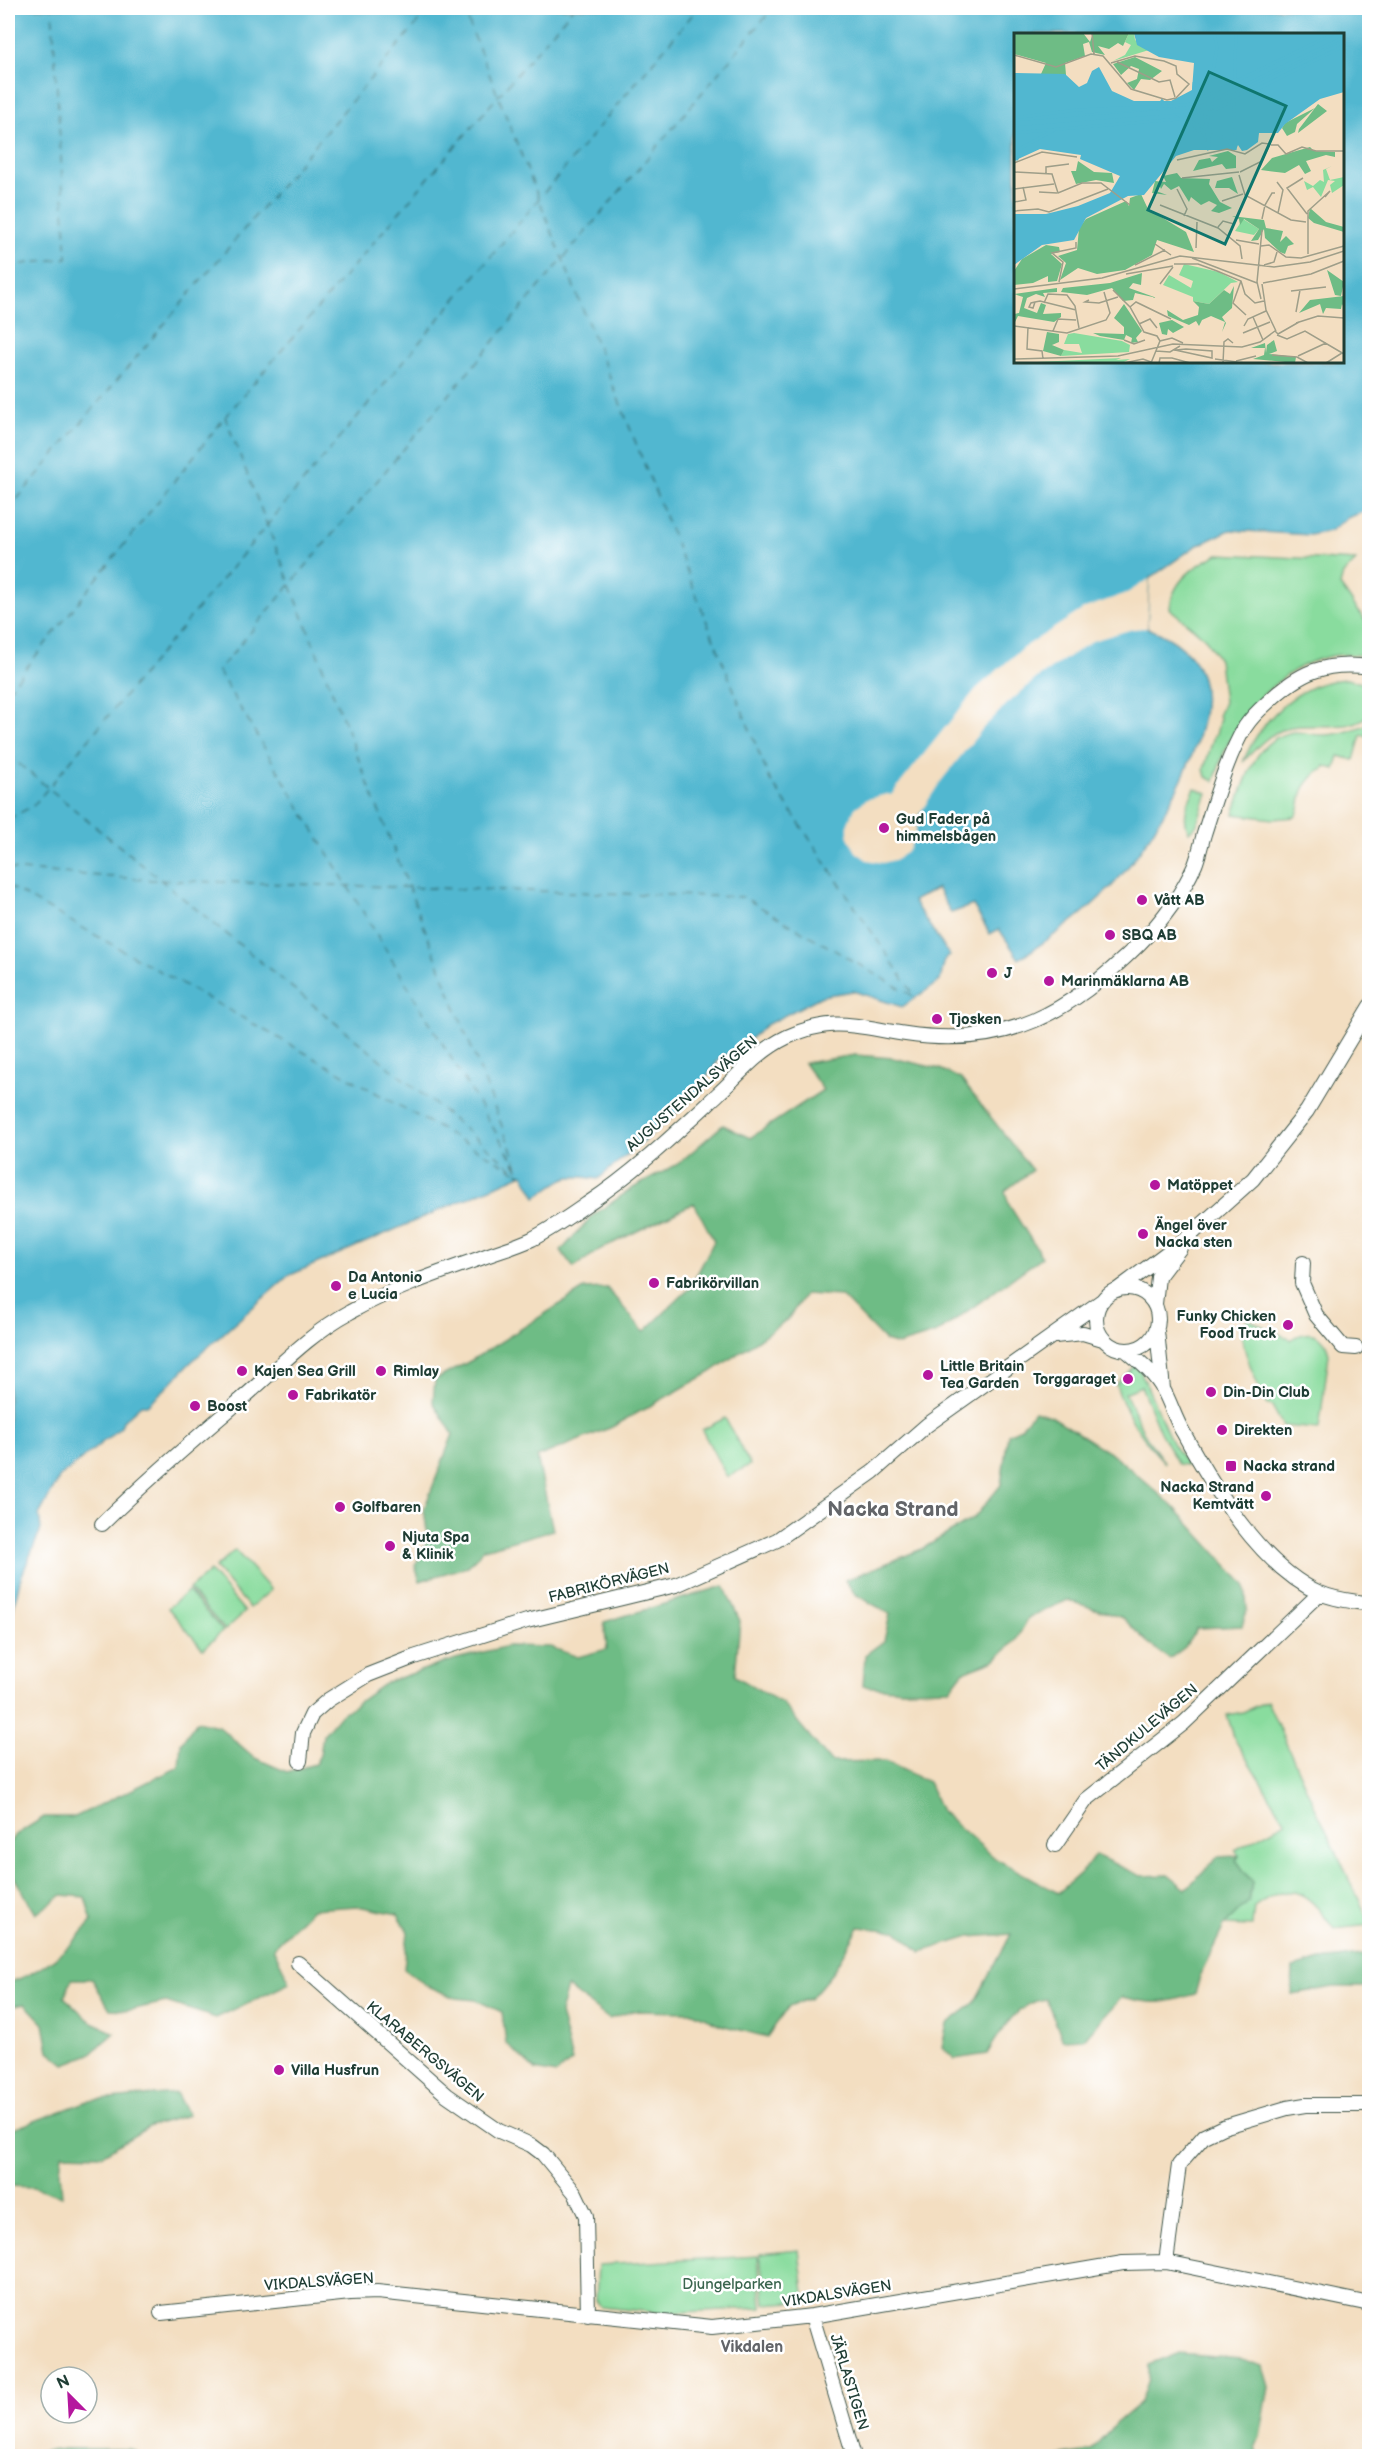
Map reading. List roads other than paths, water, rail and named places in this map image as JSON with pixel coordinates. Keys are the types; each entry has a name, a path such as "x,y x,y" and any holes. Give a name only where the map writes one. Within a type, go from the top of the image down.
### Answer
{"street":[{"name":"AUGUSTENDALSVÄGEN","path":"102,1524 175,1455 318,1333 351,1312 435,1275 531,1239 585,1206 643,1160 721,1092 758,1054 783,1039 808,1028 835,1023 944,1039 975,1037 1012,1030 1048,1015 1080,996 1119,964 1163,918 1196,864 1235,747 1246,726 1257,712 1287,685 1315,669 1345,665 1370,667"},
{"path":"1370,1006 1307,1111 1253,1179 1187,1238 1103,1300 1096,1315 1099,1332 1103,1339 1118,1349 1127,1351 1144,1365 1163,1389 1184,1434 1227,1505 1253,1538 1288,1573 1320,1593 1370,1604"},
{"path":"1163,1389 1157,1331 1158,1313 1155,1304 1158,1277 1187,1238"},
{"path":"1303,1263 1302,1283 1316,1315 1343,1347 1356,1348"},
{"path":"1117,1290 1125,1288 1143,1292 1155,1304"},
{"name":"FABRIKÖRVÄGEN","path":"300,1761 303,1733 312,1714 328,1700 368,1675 414,1657 527,1621 676,1585 777,1540 873,1472 927,1425 1103,1300"},
{"path":"1127,1351 1145,1345 1157,1331"},
{"name":"FABRIKÖRVÄGEN","path":"1053,1336 1083,1333 1103,1339"},
{"name":"TÄNDKULEVÄGEN","path":"1055,1845 1086,1800 1184,1723 1320,1593"},
{"name":"KLARABERGSVÄGEN","path":"298,1963 447,2096 499,2131 531,2145 543,2154 583,2205 586,2216 588,2315"},
{"path":"1166,2262 1179,2165 1191,2148 1204,2136 1223,2127 1287,2108 1305,2105 1370,2105"},
{"name":"VIKDALSVÄGEN","path":"161,2313 377,2292 712,2327 812,2316 1123,2263 1166,2262 1370,2304"},
{"name":"JÄRLASTIGEN","path":"812,2316 854,2457"}],"water":[{"path":"8,8 1369,8 1369,510 1347,518 1330,531 1310,535 1230,530 1196,546 1149,579 1147,628 1181,646 1194,660 1202,678 1204,702 1200,729 1191,758 1177,788 1144,844 1112,886 1079,916 1019,959 999,929 990,934 973,905 951,913 937,888 913,901 950,956 945,959 940,981 902,1007 853,991 822,996 766,1025 741,1047 720,1058 704,1081 700,1093 598,1179 569,1177 536,1197 523,1174 288,1276 189,1364 147,1405 141,1405 123,1421 121,1427 60,1477 39,1515 41,1529 20,1580 8,1633"}],"place":[{"name":"Gud Fader på himmelsbågen","path":"884,828"},
{"name":"Vått AB","path":"1142,900"},
{"name":"SBQ AB","path":"1110,935"},
{"name":"J","path":"992,973"},
{"name":"Marinmäklarna AB","path":"1049,981"},
{"name":"Tjosken","path":"937,1019"},
{"name":"Matöppet","path":"1155,1185"},
{"name":"Ängel över Nacka sten","path":"1143,1234"},
{"name":"Fabrikörvillan","path":"654,1283"},
{"name":"Da Antonio e Lucia","path":"336,1286"},
{"name":"Funky Chicken Food Truck","path":"1288,1325"},
{"name":"Kajen Sea Grill","path":"242,1371"},
{"name":"Rimlay","path":"381,1371"},
{"name":"Little Britain Tea Garden","path":"928,1375"},
{"name":"Torggaraget","path":"1128,1379"},
{"name":"Din-Din Club","path":"1211,1392"},
{"name":"Fabrikatör","path":"293,1395"},
{"name":"Boost","path":"195,1406"},
{"name":"Direkten","path":"1222,1430"},
{"name":"Nacka strand","path":"1231,1466"},
{"name":"Nacka Strand Kemtvätt","path":"1266,1496"},
{"name":"Golfbaren","path":"340,1507"},
{"name":"Njuta Spa & Klinik","path":"390,1546"},
{"name":"Villa Husfrun","path":"279,2070"}],"district":[{"name":"Nacka Strand","path":"893,1509"},
{"name":"Vikdalen","path":"752,2347"}],"park label":[{"name":"Djungelparken","path":"732,2284"}]}
